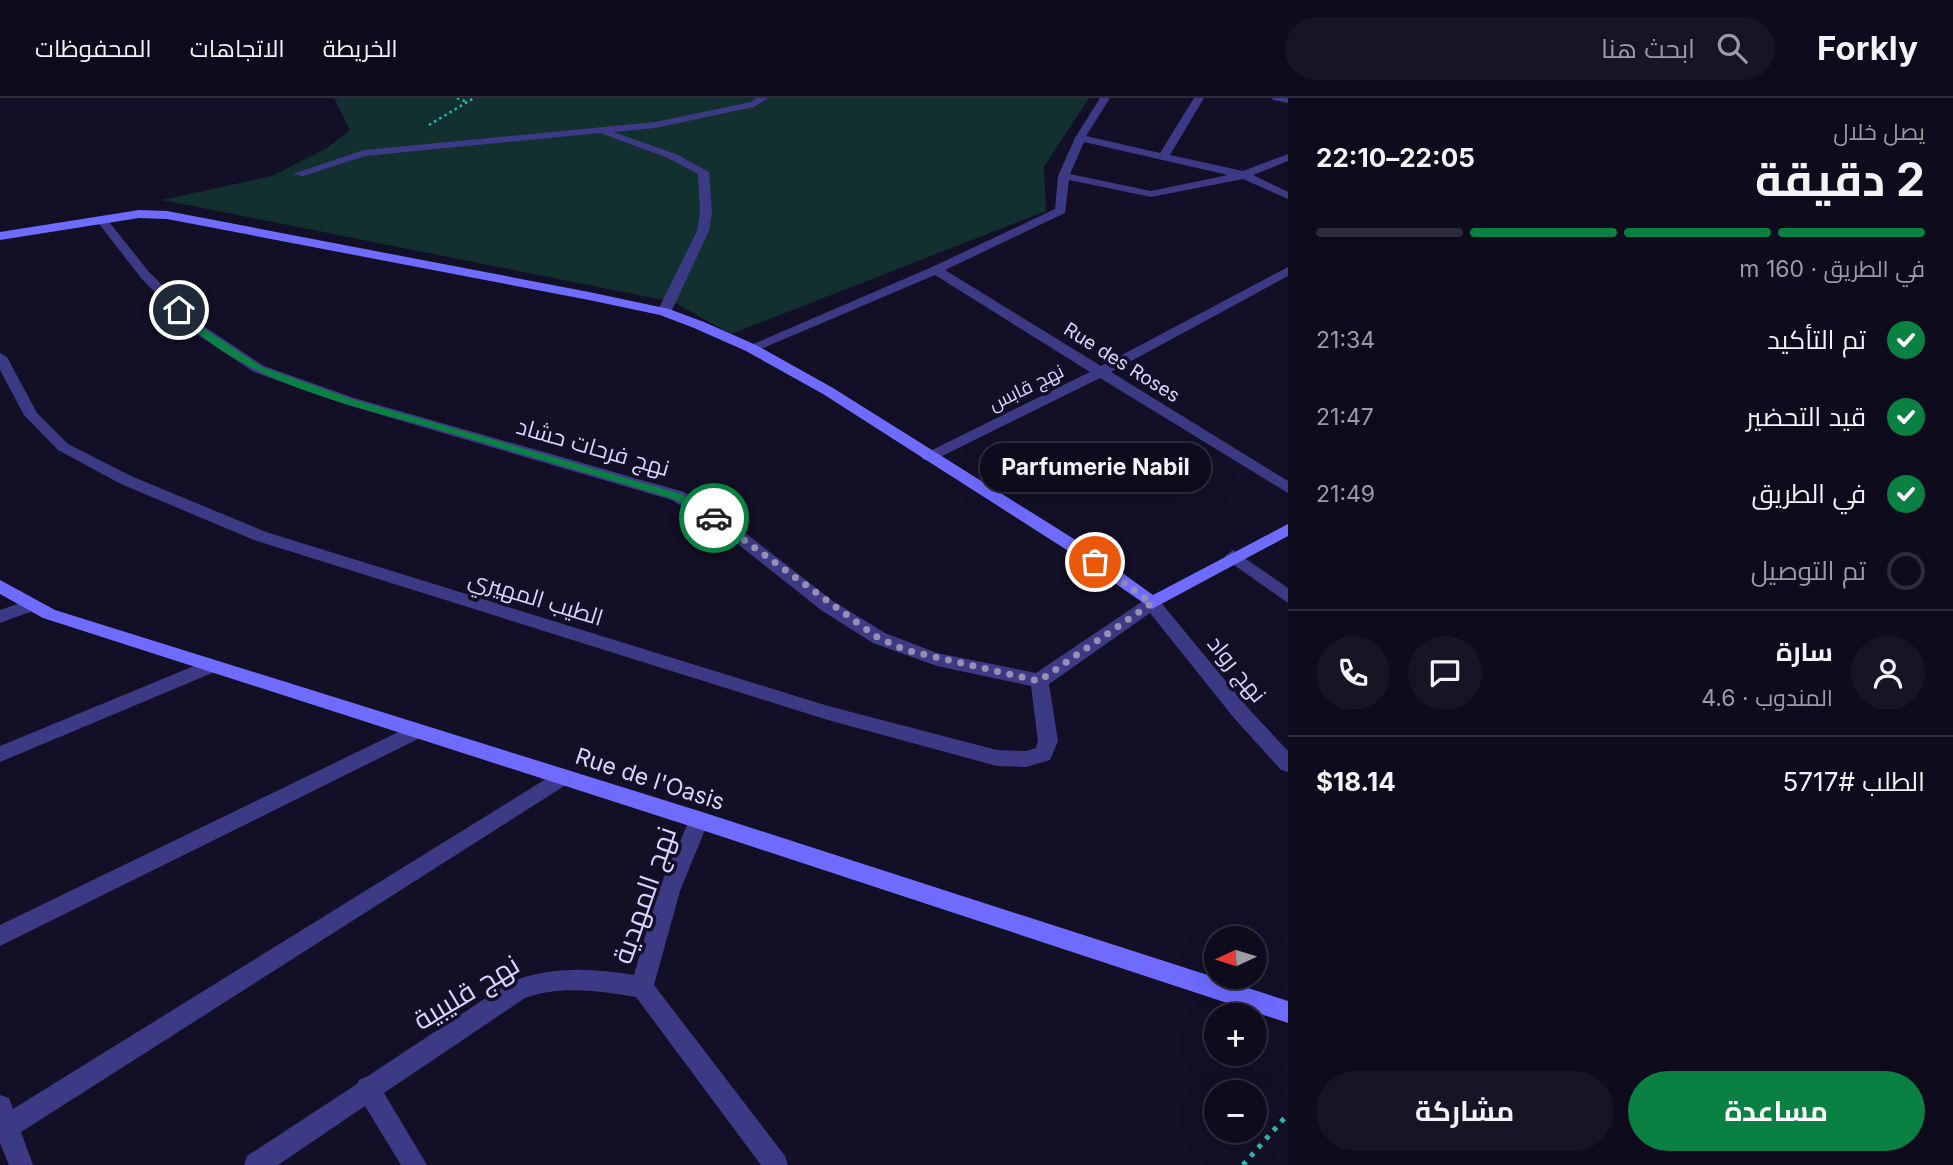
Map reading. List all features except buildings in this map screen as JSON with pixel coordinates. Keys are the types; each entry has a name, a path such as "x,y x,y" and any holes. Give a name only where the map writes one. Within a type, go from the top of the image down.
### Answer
{"street":[{"path":"299,174 364,153 520,135 598,131 697,117 754,104 763,98"},
{"path":"751,348 936,270 1061,211 1064,176 1080,138 1105,98"},
{"path":"1164,156 1199,98"},
{"path":"1277,98 1288,100"},
{"path":"598,131 673,156 703,172 706,212 703,231 664,312"},
{"path":"1080,138 1244,175 1288,196"},
{"path":"1064,176 1151,194 1244,175 1288,157"},
{"path":"0,236 151,213 187,217 664,312 751,348 828,391 1076,548 1152,603"},
{"name":"نهج فرحات حشاد","path":"102,220 145,275 197,328 259,369 349,401 678,496 704,510 877,637 905,650 1039,681"},
{"name":"Rue des Roses","path":"936,270 1288,488"},
{"name":"نهج قابس","path":"929,457 1101,372 1288,271"},
{"name":"الطيب المهيري","path":"0,357 31,415 63,447 126,480 260,536 828,713 997,758 1026,759 1043,754 1048,741 1039,681"},
{"path":"1039,681 1152,603 1233,556 1288,529"},
{"path":"1233,556 1288,597"},
{"name":"Rue de l'Oasis","path":"0,586 49,614 699,820 1288,1013"},
{"name":"نهج رواد","path":"1152,603 1241,713 1288,764"},
{"path":"0,617 32,605"},
{"path":"0,754 211,666"},
{"path":"0,936 417,731"},
{"path":"21,1165 2,1122 562,777"},
{"name":"نهج المهدية","path":"642,987 669,891 699,820"},
{"name":"نهج قليبية","path":"256,1165 367,1088 518,990 539,981 580,977 642,987"},
{"path":"642,987 776,1165"},
{"path":"367,1088 415,1165"}],"path":[{"path":"457,98 468,102 466,98"},
{"path":"1243,1165 1288,1114"}],"green space":[{"path":"334,98 1089,98 1044,167 1046,211 731,334 674,302 162,200 272,176 327,148 350,130"}],"way so far":[{"path":"714,518 877,637 905,650 1039,681 1152,603 1095,562"}],"place":[{"name":"Parfumerie Nabil","path":"1095,562"}],"route":[{"path":"179,310 197,328 259,369 349,401 678,496 714,518"}]}
